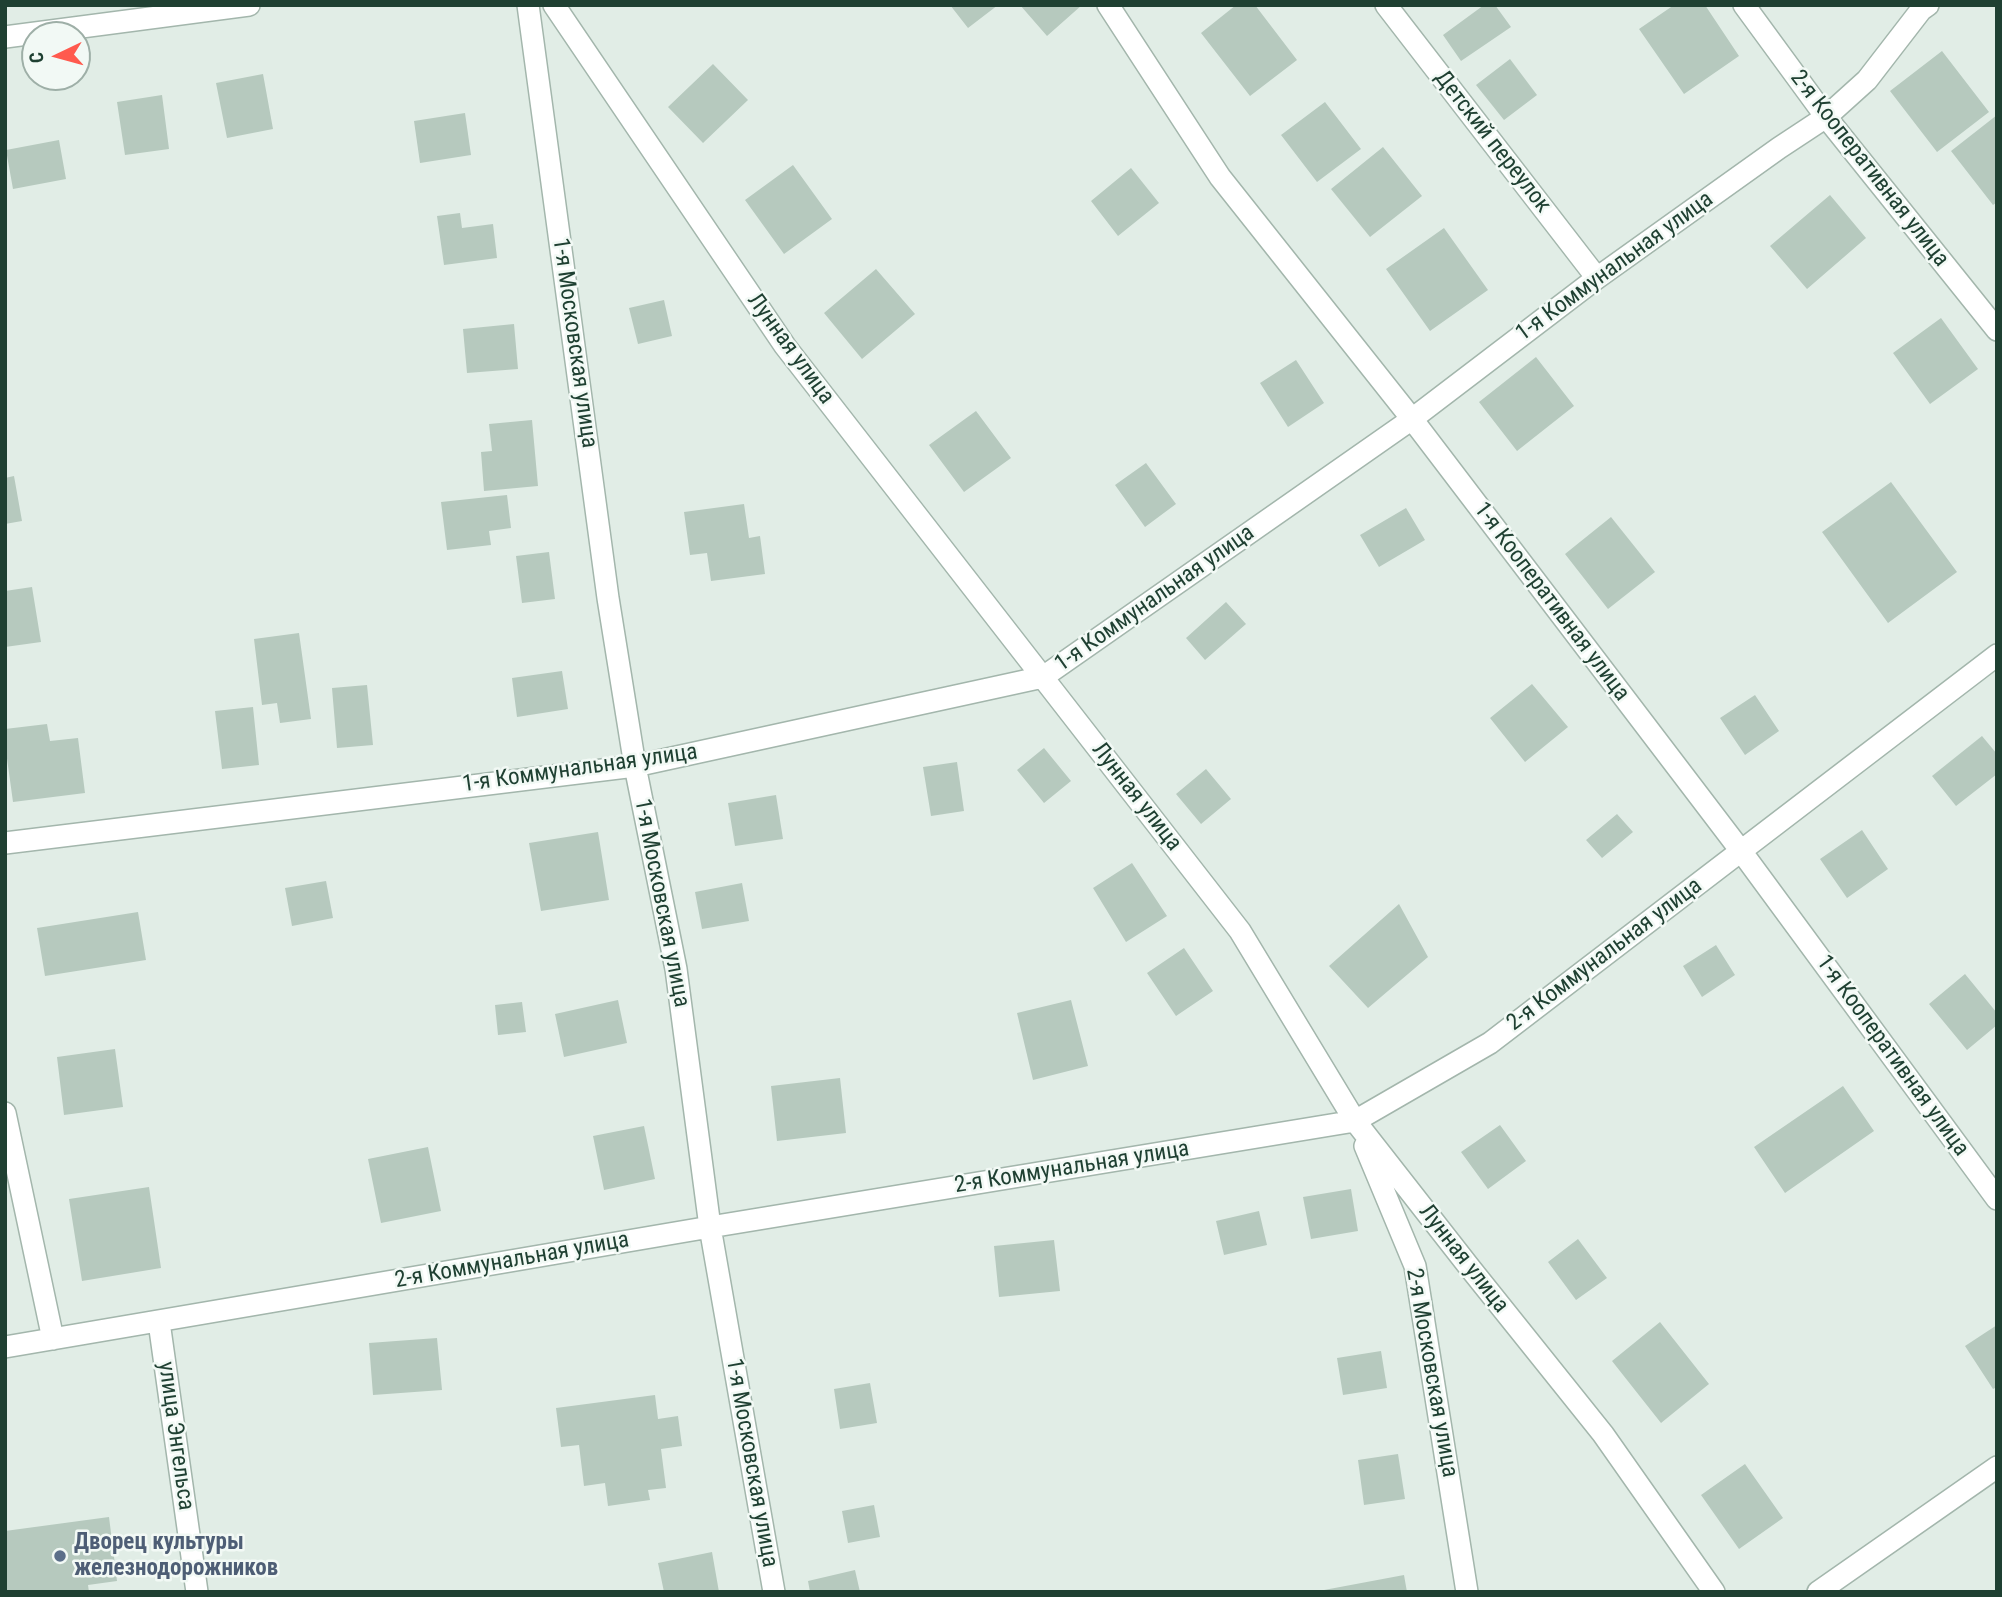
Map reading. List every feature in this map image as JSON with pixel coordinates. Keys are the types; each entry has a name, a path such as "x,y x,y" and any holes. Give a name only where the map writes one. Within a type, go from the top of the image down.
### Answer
{"street":[{"path":"5,37 249,5"},
{"name":"1-я Московская улица","path":"528,5 608,598 635,766 676,969 709,1227 774,1592"},
{"name":"Лунная улица","path":"554,5 785,346 1240,931 1355,1121 1603,1434 1714,1592"},
{"name":"1-я Кооперативная улица","path":"1108,5 1220,177 1412,419 1741,851 1997,1199"},
{"name":"Детский переулок","path":"1386,5 1597,278"},
{"name":"2-я Кооперативная улица","path":"1744,5 1826,117 1997,330"},
{"name":"1-я Коммунальная улица","path":"5,843 635,766 1043,677 1412,419 1597,278 1826,117 1867,80 1921,10 1928,5"},
{"name":"2-я Коммунальная улица","path":"5,1347 709,1227 1355,1121 1490,1043 1997,655"},
{"path":"5,1114 53,1339"},
{"name":"2-я Московская улица","path":"1355,1121 1415,1266 1467,1592"},
{"name":"улица Энгельса","path":"159,1322 197,1592"},
{"path":"1818,1592 1997,1467"}],"building":[{"path":"950,5 998,5 968,28"},
{"path":"1020,5 1082,5 1047,36"},
{"path":"1236,5 1255,5 1297,60 1250,96 1201,33"},
{"path":"1484,5 1495,5 1511,27 1461,61 1443,35"},
{"path":"1674,5 1705,5 1739,56 1684,94 1639,29"},
{"path":"1942,51 1989,112 1937,152 1890,91"},
{"path":"1510,59 1537,95 1504,120 1476,85"},
{"path":"713,64 748,100 703,143 668,107"},
{"path":"263,74 273,129 227,138 216,83"},
{"path":"162,95 169,149 125,155 117,102"},
{"path":"1325,102 1361,149 1317,182 1281,135"},
{"path":"465,113 471,155 420,163 414,121"},
{"path":"1997,115 1997,202 1993,205 1951,151"},
{"path":"59,140 66,179 13,189 6,150"},
{"path":"1383,147 1422,196 1370,237 1331,189"},
{"path":"793,165 832,219 784,254 745,200"},
{"path":"1131,168 1159,203 1118,236 1091,201"},
{"path":"1830,195 1866,238 1807,289 1770,246"},
{"path":"460,213 462,228 493,224 497,258 444,265 437,216"},
{"path":"1444,228 1488,290 1430,331 1386,269"},
{"path":"876,269 915,314 862,359 824,313"},
{"path":"664,300 672,336 638,344 629,308"},
{"path":"1941,318 1978,369 1930,404 1893,353"},
{"path":"514,324 518,369 467,373 463,329"},
{"path":"1536,357 1574,406 1517,451 1479,402"},
{"path":"1296,360 1324,403 1288,427 1260,383"},
{"path":"976,411 1011,458 964,492 929,445"},
{"path":"532,420 538,486 484,491 481,452 492,451 489,424"},
{"path":"1146,463 1176,504 1145,527 1115,485"},
{"path":"14,476 22,521 5,524 5,478"},
{"path":"1891,482 1957,572 1888,623 1822,532"},
{"path":"507,495 511,528 489,531 491,545 447,550 441,502"},
{"path":"744,504 749,538 760,536 765,574 711,581 707,553 690,555 684,512"},
{"path":"1406,508 1425,540 1379,567 1360,535"},
{"path":"1611,517 1655,572 1608,609 1565,554"},
{"path":"549,552 555,599 522,603 516,556"},
{"path":"32,587 41,642 5,647 5,591"},
{"path":"1226,602 1246,624 1205,660 1186,638"},
{"path":"299,633 311,719 280,723 277,703 262,705 254,639"},
{"path":"562,671 568,709 517,717 512,678"},
{"path":"1532,684 1568,727 1525,762 1490,718"},
{"path":"367,685 373,745 337,748 332,688"},
{"path":"1755,695 1779,731 1745,755 1720,718"},
{"path":"253,707 259,765 222,769 215,711"},
{"path":"47,724 50,741 78,738 85,793 13,802 5,729"},
{"path":"1982,736 1997,754 1997,774 1956,806 1932,776"},
{"path":"1044,748 1071,781 1044,803 1017,770"},
{"path":"957,762 964,811 931,816 923,767"},
{"path":"1206,769 1231,799 1201,824 1176,794"},
{"path":"776,795 783,839 735,846 728,803"},
{"path":"1617,814 1633,832 1602,858 1586,840"},
{"path":"1862,830 1888,869 1847,898 1820,859"},
{"path":"598,832 609,900 541,911 529,843"},
{"path":"1132,863 1167,916 1126,942 1093,888"},
{"path":"326,881 333,918 292,926 285,888"},
{"path":"742,883 749,921 702,929 695,892"},
{"path":"1399,904 1428,957 1368,1008 1329,966"},
{"path":"138,912 146,960 45,976 37,928"},
{"path":"1716,945 1735,975 1702,997 1683,966"},
{"path":"1184,948 1213,991 1176,1016 1147,973"},
{"path":"1965,974 1997,1013 1997,1025 1967,1050 1929,1004"},
{"path":"618,1000 627,1043 564,1057 555,1014"},
{"path":"1071,1000 1088,1066 1033,1080 1017,1013"},
{"path":"522,1002 526,1032 498,1035 495,1005"},
{"path":"115,1049 123,1107 64,1115 57,1057"},
{"path":"840,1078 846,1133 777,1141 771,1086"},
{"path":"1843,1086 1874,1131 1785,1193 1754,1147"},
{"path":"1500,1125 1526,1161 1488,1189 1461,1152"},
{"path":"644,1126 655,1179 604,1190 593,1136"},
{"path":"428,1147 441,1211 381,1223 368,1159"},
{"path":"149,1187 161,1268 82,1281 69,1199"},
{"path":"1351,1189 1358,1231 1311,1239 1303,1197"},
{"path":"1259,1211 1267,1245 1224,1255 1216,1221"},
{"path":"1578,1239 1607,1278 1576,1300 1548,1262"},
{"path":"1054,1240 1060,1291 999,1297 994,1246"},
{"path":"1660,1322 1709,1384 1661,1423 1612,1361"},
{"path":"1997,1325 1997,1387 1993,1389 1965,1346"},
{"path":"437,1338 442,1390 373,1395 369,1343"},
{"path":"1381,1351 1387,1388 1343,1395 1337,1358"},
{"path":"870,1383 877,1423 840,1429 834,1389"},
{"path":"655,1395 658,1419 678,1416 682,1446 661,1449 666,1488 648,1490 650,1500 608,1506 605,1483 584,1486 579,1445 561,1447 556,1408"},
{"path":"1398,1454 1405,1499 1364,1505 1358,1460"},
{"path":"1745,1464 1783,1518 1739,1549 1701,1495"},
{"path":"874,1505 880,1537 848,1543 842,1511"},
{"name":"Дворец культуры железнодорожников","path":"109,1517 117,1581 88,1585 89,1592 5,1592 5,1531"},
{"path":"712,1552 719,1592 664,1592 658,1563"},
{"path":"855,1570 860,1592 810,1592 808,1581"},
{"path":"1404,1575 1407,1592 1324,1590"}],"place":[{"name":"Дворец культуры железнодорожников","path":"60,1556"}]}
